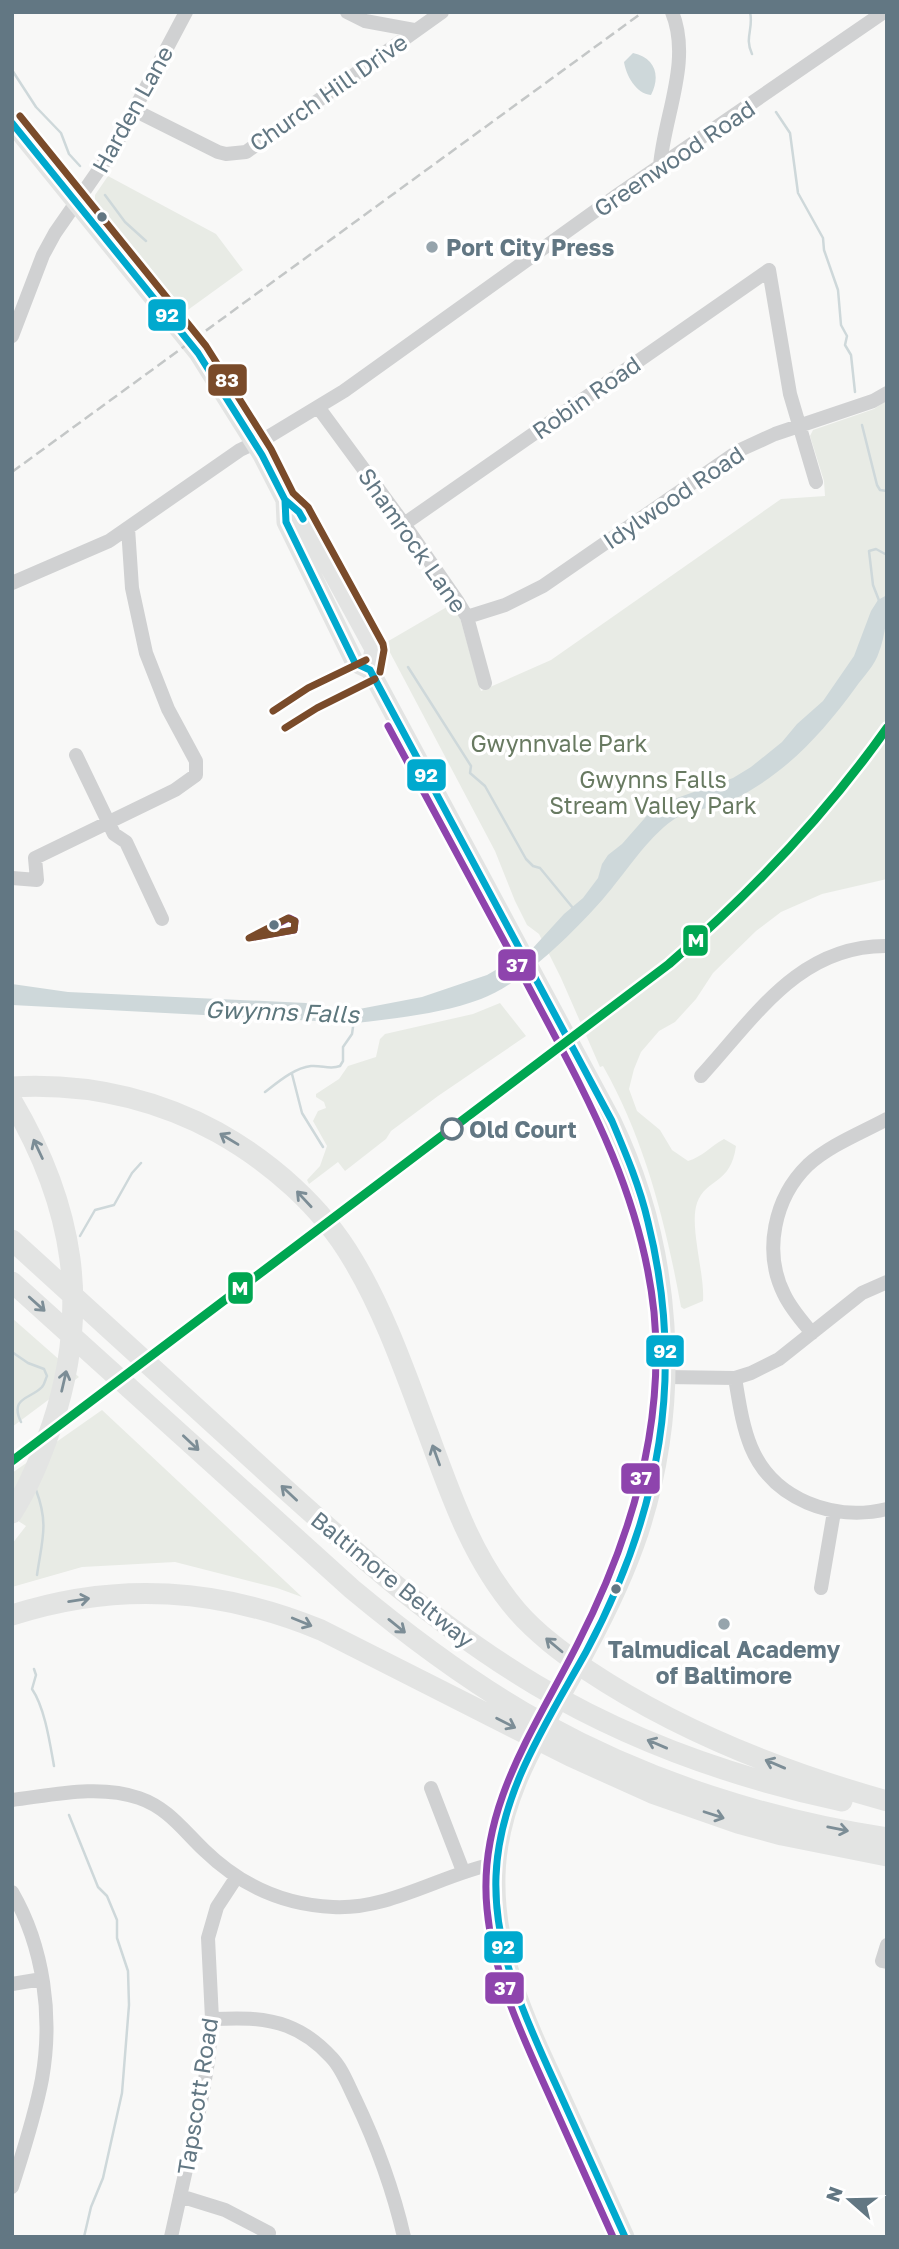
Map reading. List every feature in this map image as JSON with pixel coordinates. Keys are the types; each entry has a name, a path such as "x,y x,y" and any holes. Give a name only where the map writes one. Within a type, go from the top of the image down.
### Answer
{"highway":[{"path":"21,1087 79,1088 133,1098 168,1109 230,1140 284,1179 324,1221 353,1259 393,1344 464,1525 491,1575 526,1622 568,1657 613,1687 657,1710 791,1771 887,1801"},
{"path":"12,1101 37,1147 58,1198 70,1250 72,1273 71,1340 59,1402 31,1480 12,1513"},
{"name":"Baltimore Beltway","path":"12,1240 318,1520 418,1605 467,1641 538,1687 637,1735 708,1764 794,1790 887,1808"},
{"name":"Baltimore Beltway","path":"12,1282 297,1541 400,1629 481,1686 533,1718 624,1762 698,1790 798,1820 887,1838"},
{"path":"12,1615 72,1600 151,1592 184,1594 251,1605 321,1630 570,1756 652,1793 738,1823 782,1835 887,1856"}],"main road":[{"path":"12,123 198,354 255,444 285,500 286,522 355,663 370,670 618,1134 641,1194 659,1268 666,1335 666,1377 660,1447 640,1532 622,1580 523,1766 505,1813 496,1863 498,1919 505,1960 513,1986 625,2237"}],"street":[{"name":"Harden Lane","path":"12,336 43,255 55,233 102,168 186,12"},
{"path":"347,12 366,21 414,30"},
{"name":"Church Hill Drive","path":"134,110 218,152 246,152 442,12"},
{"path":"660,166 680,45 672,12"},
{"name":"Greenwood Road","path":"12,583 109,541 216,466 318,407 884,12"},
{"name":"Robin Road","path":"404,524 769,270 790,394 800,426"},
{"name":"Idylwood Road","path":"467,617 505,605 543,586 721,462 756,442 873,401 887,393"},
{"name":"Shamrock Lane","path":"318,407 404,524 467,617 485,683"},
{"path":"800,426 816,482"},
{"path":"12,877 37,880 35,858 175,790 191,780 197,769 196,761 172,719 152,673 132,588 128,528"},
{"path":"76,755 114,834 126,842 162,919"},
{"path":"701,1076 776,993 811,964 853,948 887,946"},
{"path":"812,1333 790,1306 778,1280 773,1250 777,1218 789,1192 808,1166 830,1149 887,1119"},
{"path":"666,1377 735,1378 779,1359 862,1293 887,1282"},
{"path":"735,1378 744,1428 759,1462 772,1478 801,1500 834,1512 857,1514 887,1509"},
{"path":"821,1588 834,1512"},
{"path":"431,1788 463,1871"},
{"path":"12,1800 99,1791 136,1797 163,1809 178,1821 204,1850 236,1878 290,1901 320,1906 350,1907 402,1895 463,1871 496,1863"},
{"name":"Tapscott Road","path":"171,2237 201,2102 212,2019 208,1938 217,1907 236,1878"},
{"path":"12,1892 32,1936 42,1979 46,2019 42,2076 12,2188"},
{"path":"887,1945 882,1961 887,1962"},
{"path":"12,1984 42,1979"},
{"path":"212,2019 261,2020 286,2026 310,2038 332,2058 370,2130 386,2173 404,2237"},
{"path":"180,2196 225,2210 269,2233"}],"green space":[{"path":"108,176 216,234 243,270 185,312 95,203 95,195"},
{"name":"Gwynns Falls Stream Valley Park","path":"887,400 887,879 822,894 781,912 756,931 713,973 696,999 675,1022 659,1031 641,1052 629,1089 637,1111 660,1130 672,1150 688,1161 724,1139 736,1146 729,1168 706,1189 697,1203 695,1224 703,1301 684,1309 681,1307 652,1183 618,1094 603,1066 600,1067 539,934 527,925 495,851 385,643 452,604 460,618 481,691 551,660 781,499 825,496 824,481 810,436 813,430 874,409"},
{"path":"500,1003 526,1036 391,1131 386,1139 345,1171 338,1162 309,1184 307,1180 320,1166 327,1146 313,1121 318,1111 326,1108 316,1094 339,1079 348,1066 376,1057 380,1039 385,1034 473,1014"},
{"path":"12,1318 79,1377 12,1427"},
{"path":"102,1410 302,1597 175,1562 82,1567 12,1587 12,1544 26,1526 12,1517 12,1473"}],"water":[{"path":"633,53 646,59 654,68 656,81 651,95 636,88 627,72 624,62"},
{"name":"Gwynns Falls","path":"887,595 885,631 877,657 816,737 770,778 752,789 726,803 694,811 673,820 645,847 577,926 546,956 497,992 435,1012 356,1023 12,1005 12,984 68,992 306,1003 330,1012 342,1013 422,997 487,975 532,949 564,914 583,898 598,878 608,855 622,844 651,811 663,803 733,778 782,742 797,724 823,701 854,656 871,611 878,600"}],"waterway":[{"path":"750,12 749,43 752,54"},
{"path":"12,70 36,107 61,133 69,154 80,166"},
{"path":"776,112 790,133 798,193 823,238 824,250 838,290 841,325 847,336 845,345 851,355 855,392"},
{"path":"105,195 125,222 146,241"},
{"path":"862,425 877,485 880,490 887,491"},
{"path":"880,603 873,585 869,551 876,549 887,555"},
{"path":"408,667 471,766 470,773 485,786 526,859 533,866 540,868 573,908"},
{"path":"265,1092 286,1076 305,1067 340,1066 343,1061 343,1047 352,1034 354,1020"},
{"path":"292,1074 302,1113 323,1147"},
{"path":"80,1236 95,1210 114,1205 132,1173 141,1163"},
{"path":"12,1352 28,1363 44,1369 47,1376 42,1387 19,1403 18,1414 21,1422"},
{"path":"36,1490 43,1523 37,1575"},
{"path":"34,1669 36,1675 32,1689 44,1716 54,1766"},
{"path":"69,1815 98,1887 107,1896 117,1920 117,1938 128,1971 129,2005 122,2093 103,2178 91,2207 84,2237"}],"railway":[{"path":"12,472 643,12"}],"transit line":[{"name":"83","path":"20,116 206,346 271,449 293,493 308,507 383,644 380,672"},
{"name":"92","path":"12,123 198,353 262,455 285,500 303,519"},
{"name":"92","path":"285,500 286,522 355,663 370,670 612,1121 641,1196 648,1222 659,1279 665,1334 665,1389 659,1443 648,1496 632,1548 611,1600 586,1652 541,1732 516,1787 499,1845 496,1876 500,1933 515,1989 625,2237"},
{"name":"83","path":"273,711 308,688 366,660"},
{"name":"83","path":"285,728 317,708 375,679"},
{"name":"37","path":"388,726 567,1058 606,1139 636,1223 647,1266 654,1312 654,1398 640,1483 628,1524 597,1604 513,1770 500,1803 486,1872 490,1933 510,2004 613,2237"},
{"name":"M","path":"12,1461 669,964 729,910 785,853 838,792 887,728"},
{"name":"83","path":"288,918 295,921 294,930 249,938 288,918"},
{"name":"37","path":"289,918 295,921 294,930 253,937 289,918"}],"place":[{"name":"Port City Press","path":"432,247"},
{"name":"Old Court","path":"452,1129"},
{"name":"Talmudical Academy of Baltimore","path":"724,1624"}],"park label":[{"name":"Gwynnvale Park","path":"559,743"}]}
